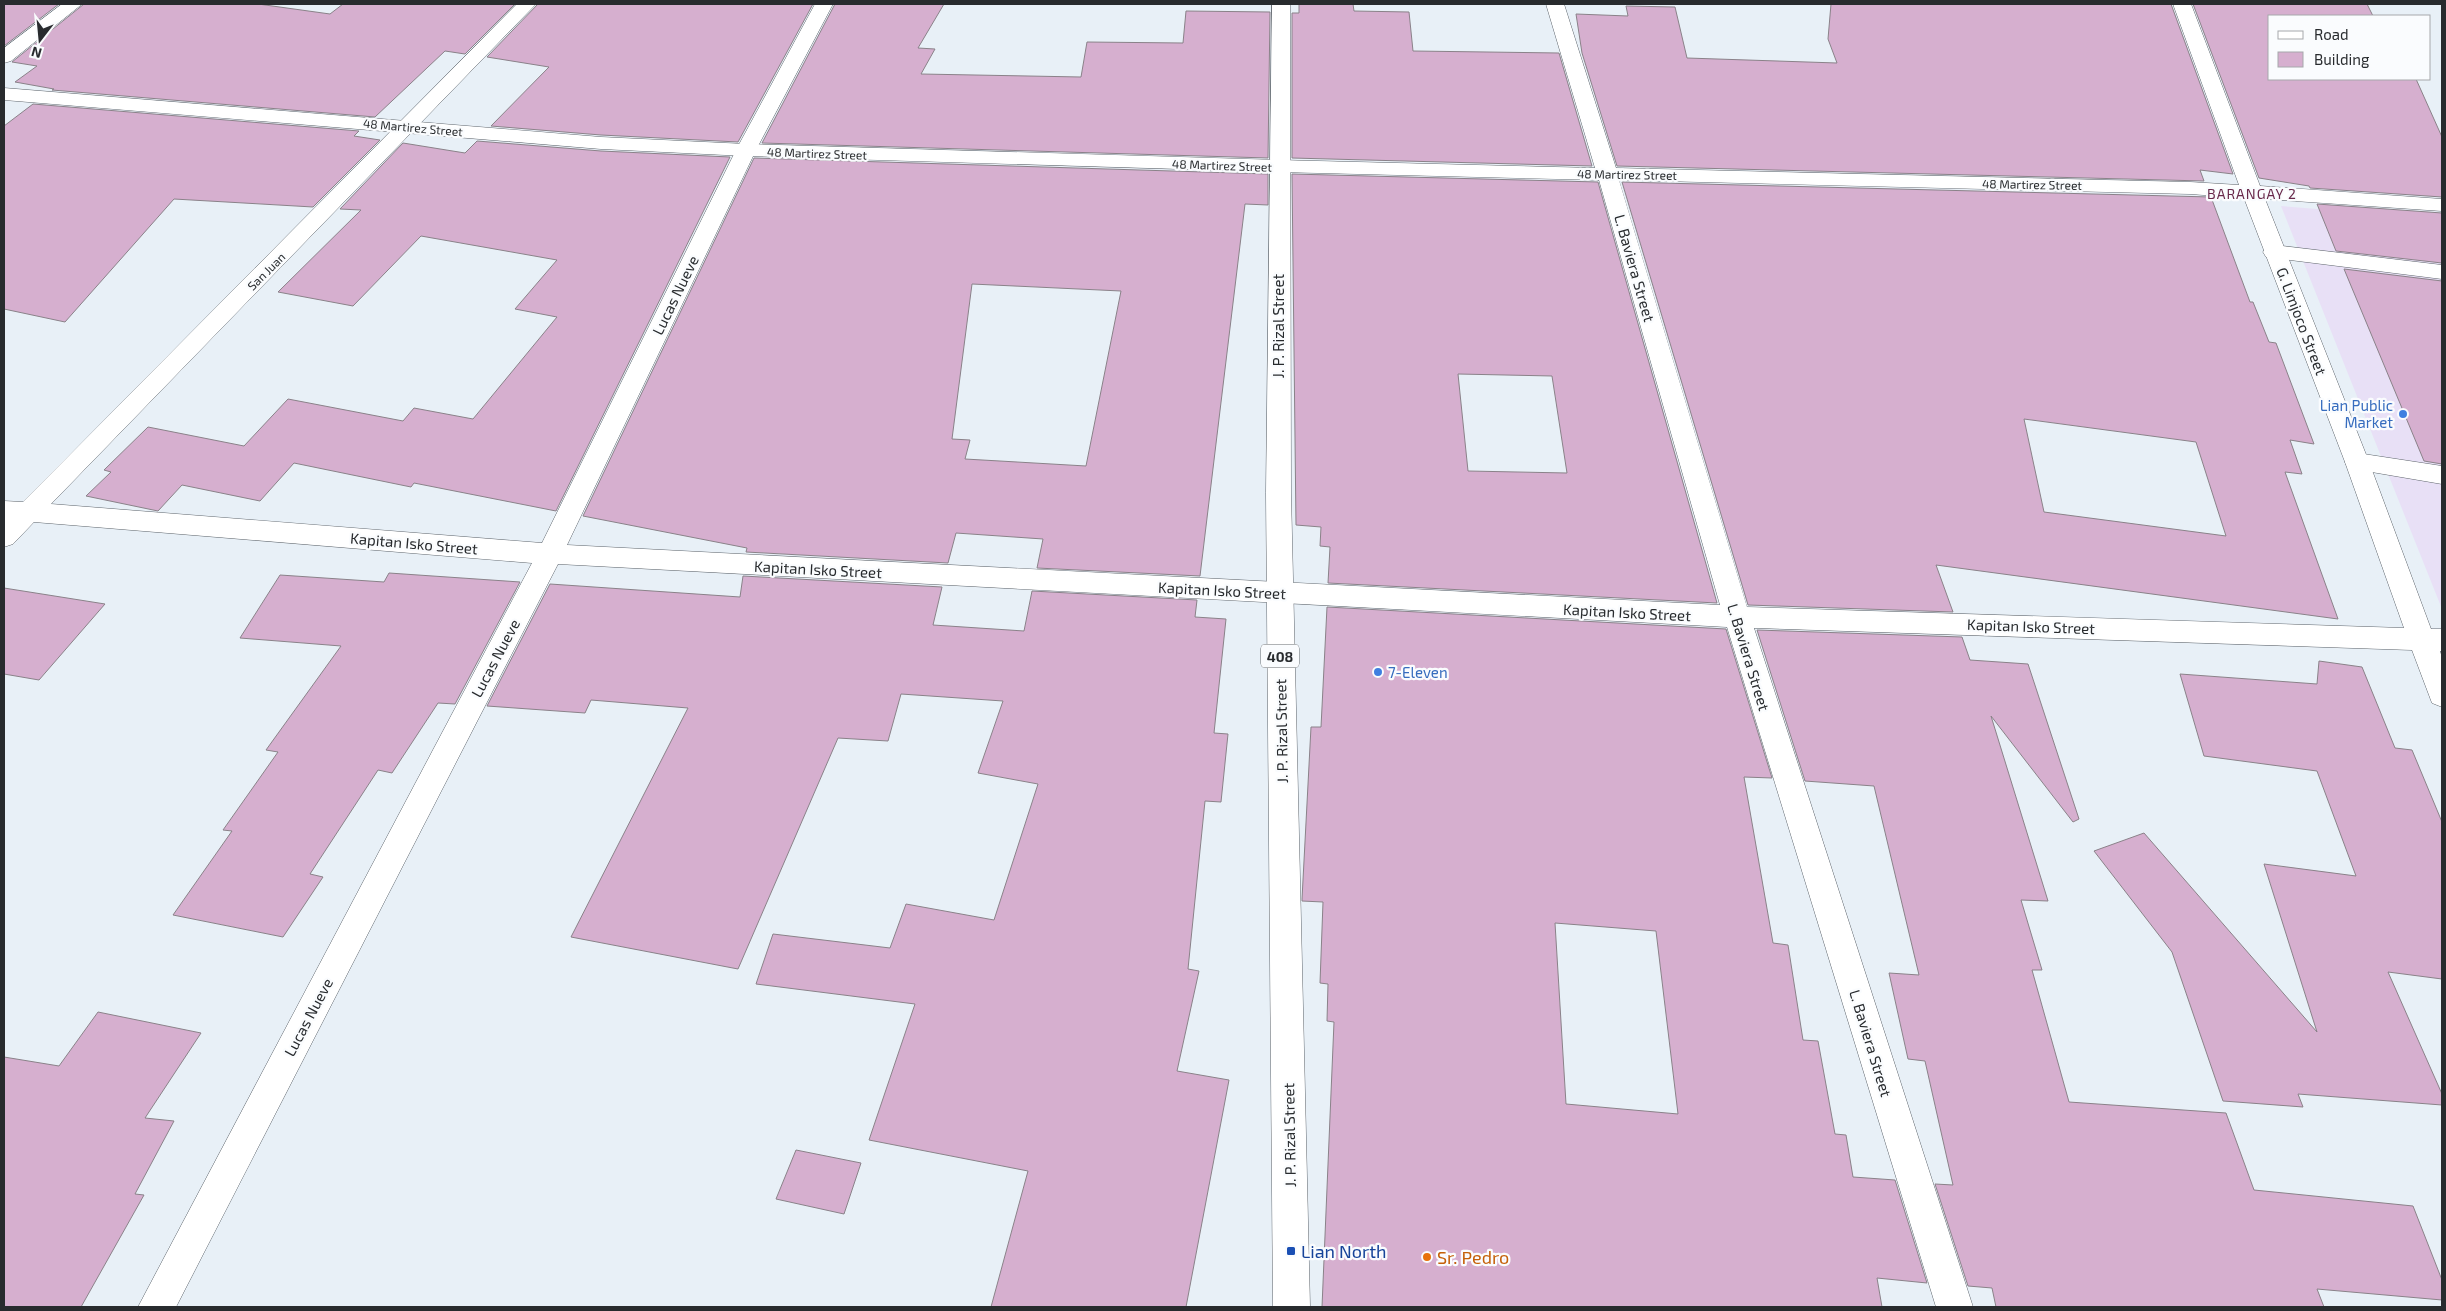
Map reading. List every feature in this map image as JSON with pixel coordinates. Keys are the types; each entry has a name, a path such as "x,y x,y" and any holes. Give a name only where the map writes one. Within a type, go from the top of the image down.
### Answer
{"street":[{"path":"4,57 73,4"},
{"name":"San Juan","path":"4,537 527,4"},
{"name":"Lucas Nueve","path":"156,1307 550,554 746,150 824,4"},
{"name":"J. P. Rizal Street","path":"1281,4 1278,166 1279,594 1292,1307"},
{"name":"L. Baviera Street","path":"1555,4 1607,173 1737,617 1954,1307"},
{"name":"G. Limjoco Street","path":"2182,4 2274,252 2357,462 2432,639 2442,695"},
{"name":"48 Martirez Street","path":"4,94 601,143 746,150 1278,166 2251,190 2442,205"},
{"path":"2274,252 2442,272"},
{"path":"2357,462 2442,475"},
{"name":"Kapitan Isko Street","path":"4,510 550,554 1279,594 1737,617 2432,639"}],"shaded area":[{"name":"Lian Public Market","path":"2281,206 2442,219 2442,609"}],"building":[{"path":"4,4 59,4 4,46"},
{"path":"84,4 258,4 330,14 343,4 515,4 465,54 445,51 375,117 52,90 54,89 15,82 37,66 12,62"},
{"path":"538,4 813,4 738,142 601,135 491,126 549,67 487,57"},
{"path":"835,4 944,4 918,48 935,49 921,74 1081,77 1087,42 1183,43 1186,11 1270,12 1268,158 762,143"},
{"path":"1299,4 1353,4 1354,11 1409,12 1413,51 1559,53 1592,166 1292,158 1292,13 1299,13"},
{"path":"1831,4 2171,4 2233,174 2200,170 2204,181 1617,166 1582,53 1576,14 1628,16 1626,6 1675,7 1687,58 1837,63 1828,39"},
{"path":"2193,4 2367,4 2372,15 2268,15 2268,80 2416,80 2442,137 2442,197 2310,188 2309,186 2259,178"},
{"path":"33,104 359,131 354,136 380,140 313,207 174,199 65,322 4,309 4,126"},
{"path":"477,141 601,151 730,157 556,511 414,483 411,487 294,463 260,501 182,485 158,511 86,496 111,472 104,470 148,427 244,446 288,399 403,421 414,408 473,419 557,317 515,309 557,260 421,236 353,306 278,292 361,210 340,209 403,143 465,153"},
{"path":"754,158 1268,174 1268,205 1245,204 1200,576 1037,568 1043,539 956,533 948,563 746,552 747,548 583,516","holes":["972,284 1121,291 1086,466 965,459 970,440 952,439"]},
{"path":"1292,174 1598,182 1717,603 1328,583 1330,547 1320,546 1321,527 1296,525","holes":["1458,374 1552,376 1567,473 1468,471"]},
{"path":"1622,182 2211,197 2250,302 2253,302 2269,342 2276,343 2314,444 2290,440 2302,474 2285,472 2338,619 1936,565 1953,612 1748,605","holes":["2024,419 2196,442 2226,536 2044,512"]},
{"path":"2317,204 2442,213 2442,263 2336,251"},
{"path":"2344,269 2442,281 2442,464 2424,461"},
{"path":"389,573 520,582 455,704 438,703 392,773 378,770 310,874 323,877 283,937 173,915 232,831 223,830 278,752 266,750 341,646 240,638 280,575 384,582"},
{"path":"743,576 942,587 933,625 1024,631 1032,591 1197,600 1195,617 1226,619 1214,733 1228,734 1221,802 1205,801 1188,969 1199,971 1177,1071 1229,1080 1186,1307 991,1307 1028,1171 869,1140 915,1004 756,984 773,934 890,948 906,904 994,920 1038,784 978,773 1003,701 901,694 888,741 838,738 738,969 571,937 688,708 591,700 585,713 487,706 550,584 740,597"},
{"path":"4,588 105,604 39,680 4,674"},
{"path":"1327,607 1726,629 1772,778 1744,777 1773,943 1788,945 1803,1040 1818,1041 1835,1134 1846,1135 1853,1177 1895,1180 1927,1283 1877,1278 1882,1307 1322,1307 1334,1022 1327,1021 1328,984 1320,983 1323,902 1302,901 1311,727 1321,727","holes":["1555,923 1656,931 1678,1114 1566,1104"]},
{"path":"1757,630 1962,637 1970,660 2028,664 2079,819 2073,822 1991,716 2048,901 2021,900 2042,970 2032,970 2069,1102 2226,1113 2254,1190 2413,1206 2442,1280 2442,1300 2317,1289 2324,1307 1996,1307 1992,1288 1968,1286 1935,1184 1953,1185 1925,1061 1908,1059 1889,973 1919,975 1874,786 1805,781"},
{"path":"2319,661 2362,667 2395,748 2412,750 2442,822 2442,979 2388,972 2442,1094 2442,1105 2298,1094 2303,1107 2223,1101 2172,952 2094,851 2144,833 2317,1032 2264,864 2356,876 2317,771 2204,756 2180,674 2317,684"},
{"path":"98,1012 201,1033 145,1118 174,1121 135,1194 144,1195 81,1307 4,1307 4,1057 59,1066"},
{"path":"796,1150 861,1163 844,1214 776,1199"}],"place":[{"name":"Lian Public Market","path":"2403,414"},
{"name":"7-Eleven","path":"1378,672"},
{"name":"Lian North","path":"1291,1251"},
{"name":"Sr. Pedro","path":"1427,1257"}],"district":[{"name":"BARANGAY 2","path":"2252,193"}]}
